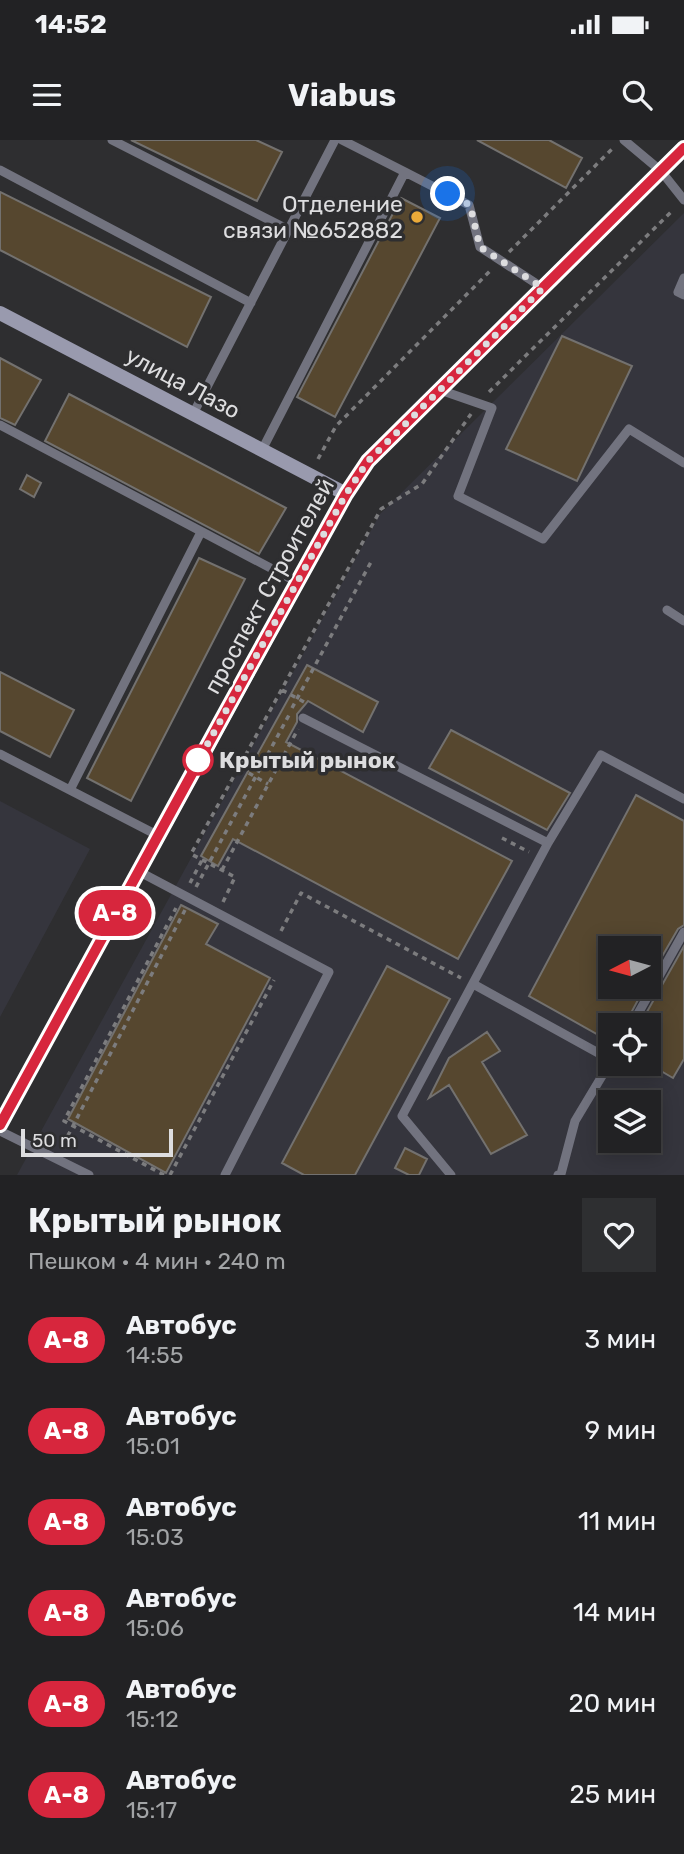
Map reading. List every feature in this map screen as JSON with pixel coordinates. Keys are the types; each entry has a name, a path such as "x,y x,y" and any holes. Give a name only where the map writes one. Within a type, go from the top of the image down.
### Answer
{"main road":[{"name":"проспект Строителей","path":"0,1125 157,835 346,494 368,461 684,148"},
{"name":"улица Лазо","path":"0,313 346,494"}],"lane":[{"path":"112,140 289,229"},
{"path":"193,414 335,140"},
{"path":"342,140 470,205 480,247 543,288"},
{"path":"623,140 661,171 684,199"},
{"path":"0,170 251,303"},
{"path":"262,450 405,172"},
{"path":"684,278 678,292 684,295"},
{"path":"440,390 492,408 458,496 543,539 629,429 684,463"},
{"path":"0,425 297,583"},
{"path":"70,790 201,532"},
{"path":"667,610 684,621"},
{"path":"303,718 548,843"},
{"path":"0,754 157,835"},
{"path":"451,1175 402,1116 475,985 548,843 601,755 684,799"},
{"path":"138,871 330,972 225,1175"},
{"path":"638,1013 684,932"},
{"path":"475,985 598,1053"},
{"path":"558,1175 561,1174 575,1121 602,1076"},
{"path":"0,1131 89,1175"}],"path":[{"path":"317,461 336,426 623,140"},
{"path":"217,913 235,877 191,854 381,509 422,484 478,403 684,199"},
{"path":"164,1175 64,1121 187,897 209,863 371,562"},
{"path":"222,870 303,718"},
{"path":"239,767 268,784"},
{"path":"56,1158 187,897 202,860"},
{"path":"274,943 301,893 475,985"},
{"path":"170,1175 274,980"}],"shaded area":[{"path":"684,213 684,1175 17,1175 380,514"},
{"path":"0,801 90,849 0,1017"}],"building":[{"path":"131,140 256,140 282,152 257,201"},
{"path":"477,140 549,140 582,158 566,188"},
{"path":"0,192 211,297 187,347 0,250"},
{"path":"401,198 440,218 335,417 297,397"},
{"path":"562,336 632,366 577,481 506,449"},
{"path":"0,358 41,380 15,425 0,418"},
{"path":"69,394 286,508 259,554 45,441"},
{"path":"27,475 41,483 34,497 20,489"},
{"path":"199,558 245,579 131,801 87,778"},
{"name":"Крытый рынок","path":"307,665 378,702 363,732 308,701 297,714 297,722 286,742 512,861 458,959 233,839 218,866 201,856"},
{"path":"0,672 74,710 50,757 0,731"},
{"path":"451,730 570,793 547,830 429,768"},
{"path":"636,795 684,821 684,925 678,929 662,957 662,936 598,936 598,999 639,999 631,1013 598,1013 598,1035 529,996"},
{"path":"181,905 218,924 206,944 270,978 166,1173 68,1119"},
{"path":"684,946 684,1059 673,1078 661,1071 661,1013 646,1013 654,999 662,999 662,985"},
{"path":"387,966 450,999 355,1175 304,1175 282,1163"},
{"path":"487,1032 500,1051 482,1062 527,1135 491,1154 449,1085 429,1098 449,1058"},
{"path":"405,1148 427,1159 419,1175 409,1175 395,1168"}],"bus line":[{"name":"А-8","path":"0,1125 157,835 346,494 368,461 684,148"}],"place":[{"name":"Отделение связи №652882","path":"417,217"},
{"name":"Крытый рынок","path":"198,760"}],"route":[{"path":"198,760 197,763 346,494 368,461 543,288 480,247 470,205 448,194"}]}
